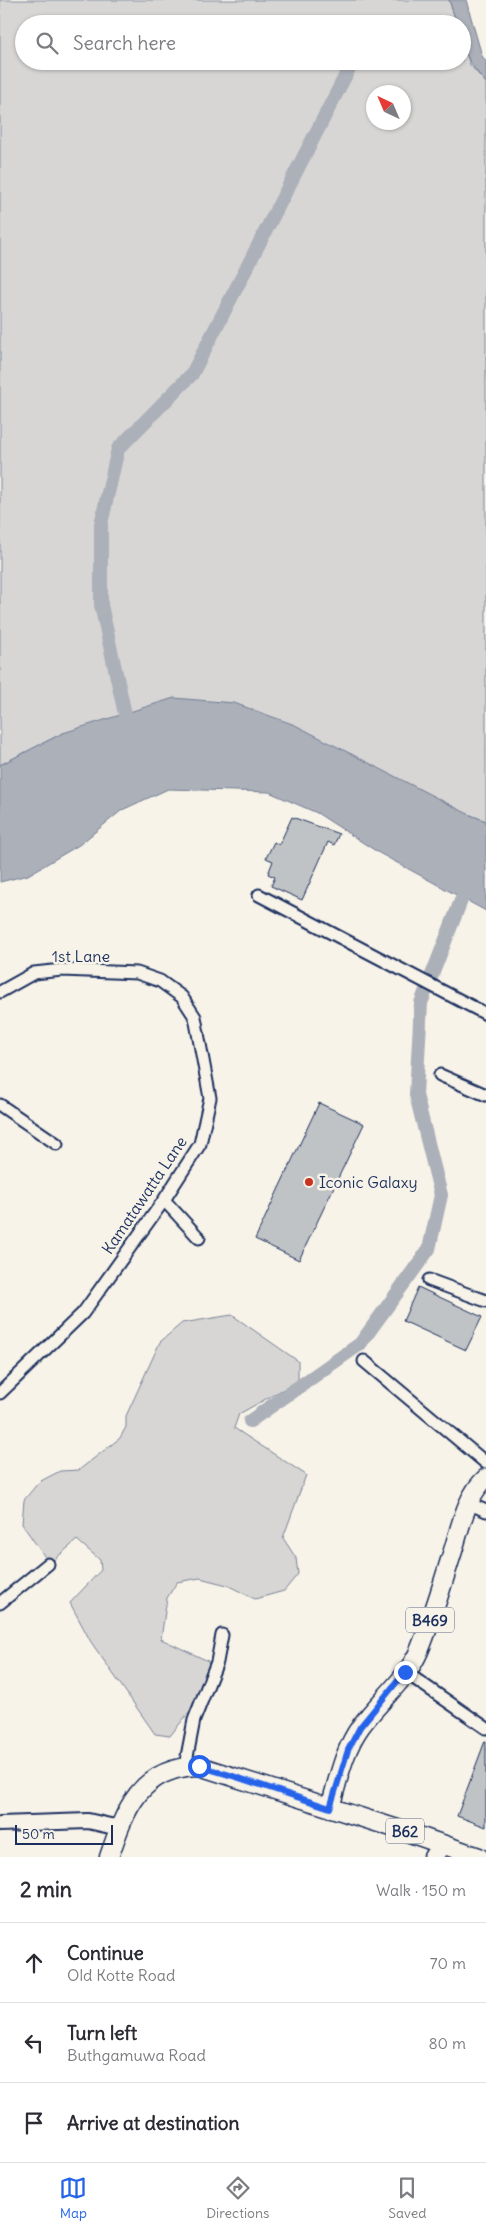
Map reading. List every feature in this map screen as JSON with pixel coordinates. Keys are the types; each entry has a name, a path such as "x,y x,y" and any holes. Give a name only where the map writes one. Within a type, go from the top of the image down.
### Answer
{"main road":[{"name":"B469","path":"330,1808 348,1750 360,1727 418,1653 436,1605 468,1504 479,1484 486,1478"},
{"name":"B62","path":"109,1857 119,1828 132,1800 140,1790 158,1776 185,1766 213,1770 330,1808 438,1851 479,1857"}],"street":[{"path":"259,895 486,1014"},
{"name":"1st Lane","path":"0,992 34,973 62,970 138,973"},
{"name":"Kamatawatta Lane","path":"0,1393 83,1313 164,1200 200,1144 210,1098 195,1017 182,997 160,981 138,973"},
{"path":"440,1075 486,1095"},
{"path":"0,1105 57,1144"},
{"path":"164,1200 199,1238"},
{"path":"430,1280 486,1300"},
{"path":"364,1361 486,1462"},
{"path":"468,1504 486,1511"},
{"path":"0,1603 48,1564"},
{"path":"185,1766 194,1720 217,1662 222,1635"},
{"path":"405,1672 486,1728"},
{"path":"0,1824 88,1821 119,1828"}],"shaded area":[{"path":"0,0 449,0 454,15 15,15 15,70 471,70 471,66 486,83 486,821 468,814 63,733 0,765"},
{"path":"449,0 466,0 470,15 454,15"},
{"path":"471,18 482,56 486,61 486,83 471,63"},
{"path":"174,698 234,703 295,725 468,814 486,821 486,911 379,853 317,813 269,792 168,789 122,810 79,845 28,875 0,882 0,765 63,733"},
{"path":"232,1315 298,1361 298,1381 239,1414 234,1428 306,1475 283,1538 296,1558 298,1574 284,1591 255,1599 227,1585 200,1578 177,1582 167,1598 161,1639 208,1661 213,1682 170,1736 155,1734 91,1642 70,1603 101,1570 100,1560 77,1540 54,1560 47,1560 22,1524 24,1500 39,1482 60,1471 79,1470 120,1438 126,1427 126,1416 160,1342 182,1323"}],"building":[{"path":"292,817 339,834 334,845 328,842 302,900 271,886 275,877 268,874 273,861 266,858 274,842 279,845"},
{"name":"Iconic Galaxy","path":"319,1103 364,1124 299,1260 255,1239"},
{"path":"418,1287 482,1317 466,1350 403,1321"},
{"path":"486,1741 486,1827 457,1816"}],"waterway":[{"path":"125,714 101,605 101,524 118,449 192,374 348,70"},
{"path":"250,1421 360,1344 429,1249 441,1195 416,1095 421,1003 469,880"}],"place":[{"name":"Iconic Galaxy","path":"309,1182"}],"route":[{"path":"199,1766 330,1808 348,1750 360,1727 405,1672"}]}
